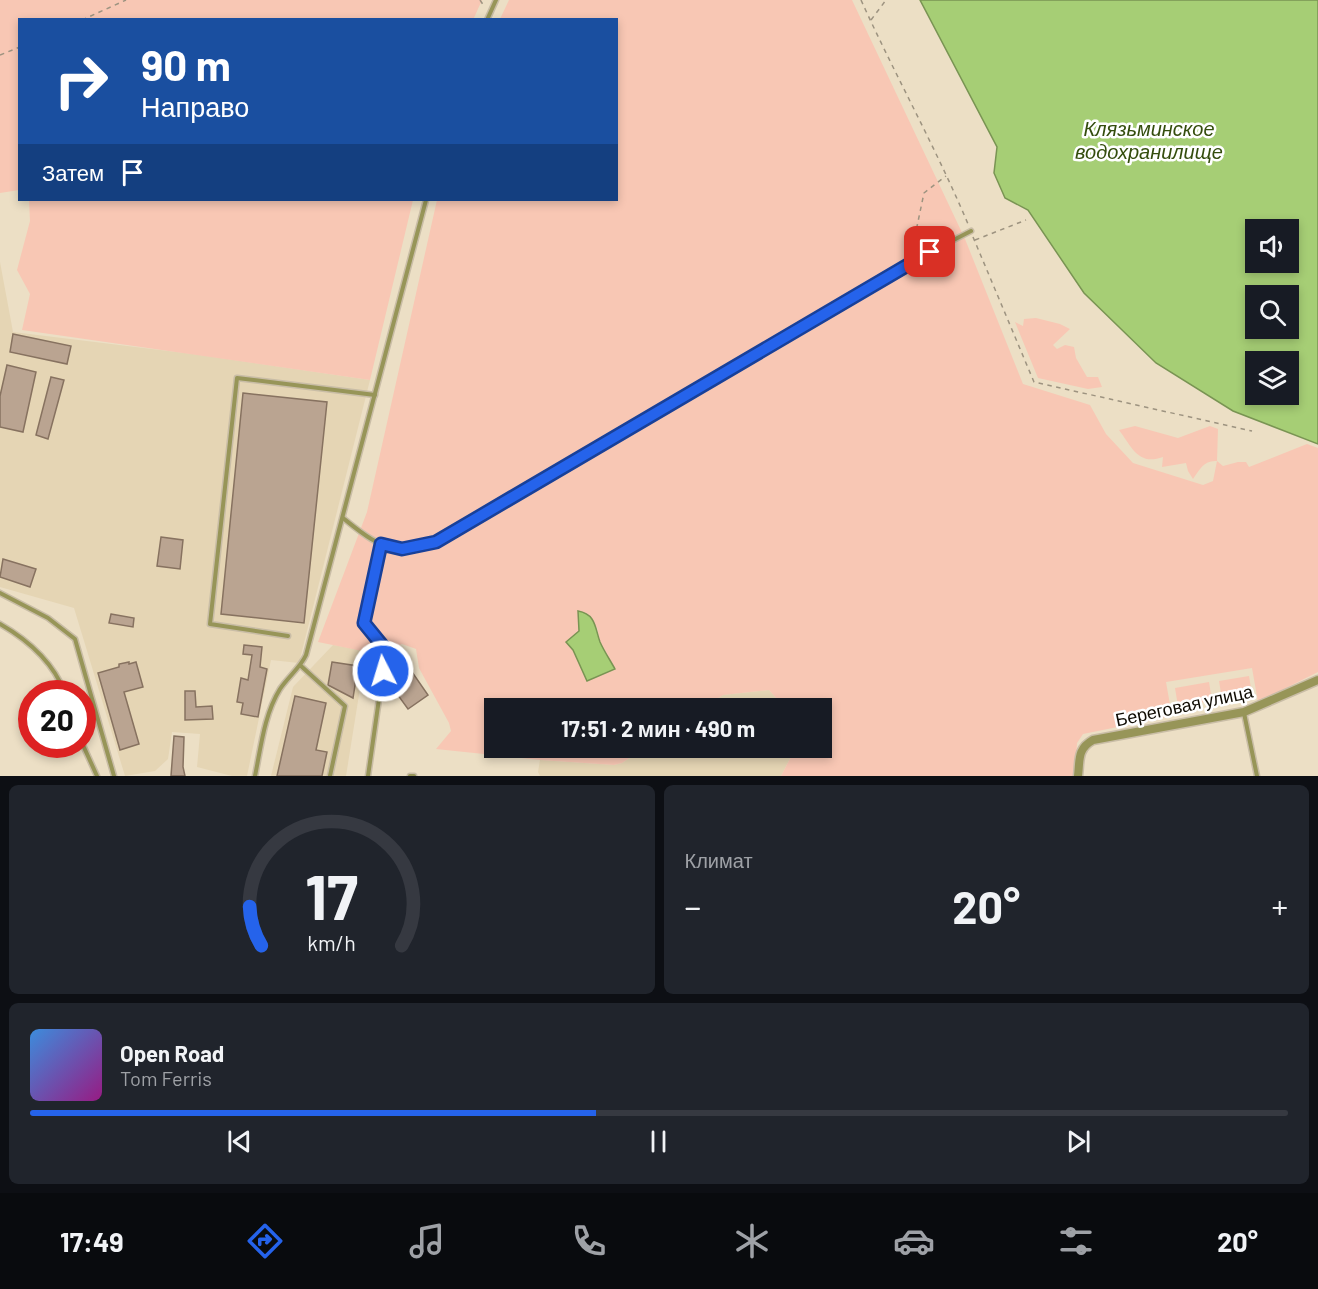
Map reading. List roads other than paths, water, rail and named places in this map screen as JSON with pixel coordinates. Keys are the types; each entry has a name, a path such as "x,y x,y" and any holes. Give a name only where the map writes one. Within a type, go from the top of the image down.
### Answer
{"street":[{"name":"Береговая улица","path":"1078,776 1080,754 1084,745 1093,740 1244,712 1318,680"}],"lane":[{"path":"488,18 496,0"},
{"path":"255,776 269,713 281,688 301,666 306,655 426,201"},
{"path":"343,518 381,544 402,549 436,542 909,263 971,231"},
{"path":"288,636 210,624 237,378 375,395"},
{"path":"368,776 386,650 364,623 381,544"},
{"path":"0,593 48,618 75,639 114,776"},
{"path":"0,624 21,637 45,660 57,680"},
{"path":"301,666 345,706 330,776"},
{"path":"1244,712 1257,776"},
{"path":"88,758 96,776"}],"water":[{"name":"Клязьминское водохранилище","path":"920,0 1318,0 1318,444 1233,411 1156,363 1084,293 1028,210 1005,198 994,173 997,147"},
{"path":"578,611 592,618 600,642 615,669 587,681 573,650 566,642 579,631"}]}
